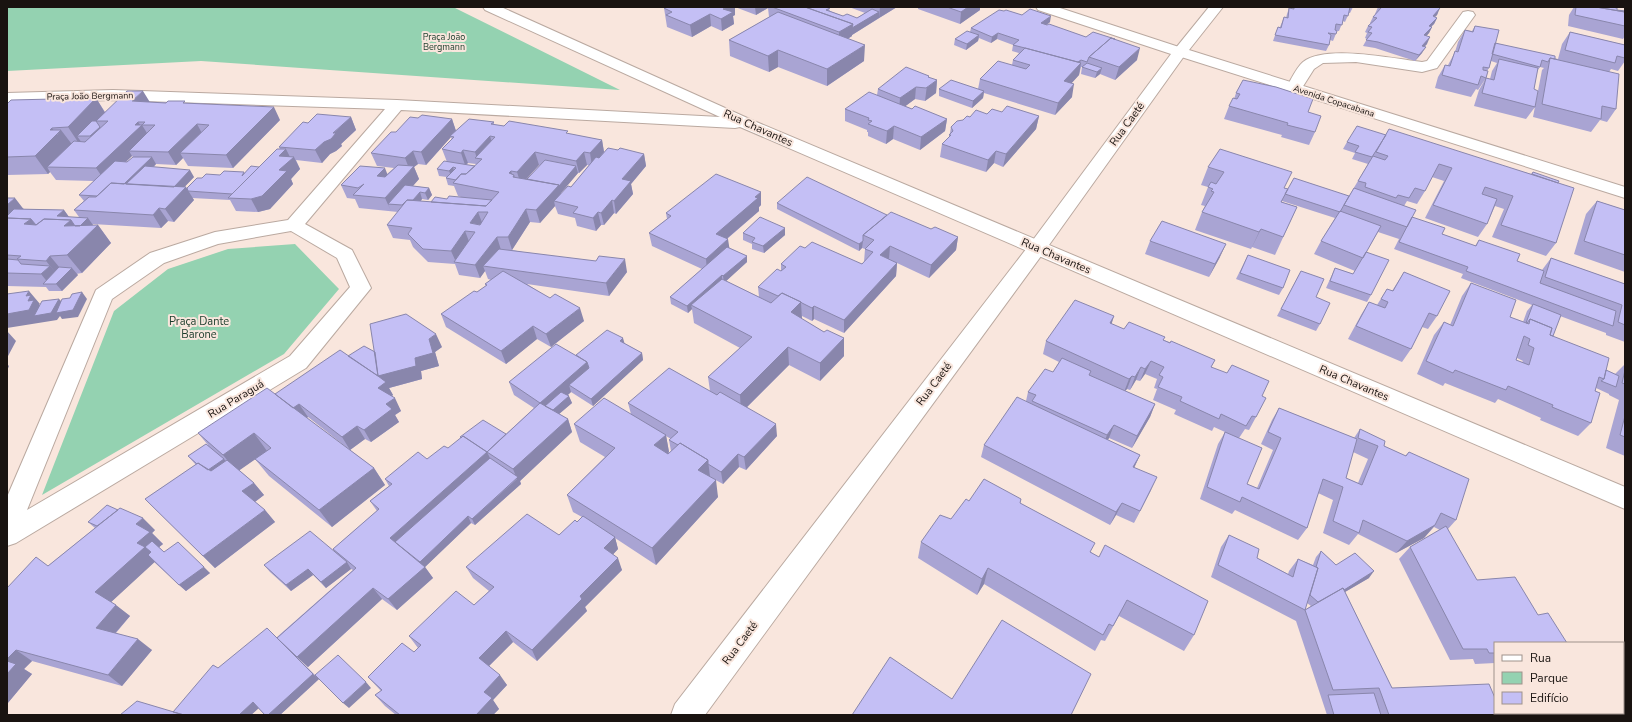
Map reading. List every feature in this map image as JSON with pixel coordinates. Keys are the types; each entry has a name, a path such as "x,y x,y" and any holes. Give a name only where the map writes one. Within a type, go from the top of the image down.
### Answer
{"street":[{"name":"Rua Chavantes","path":"490,7 748,124 1625,498"},
{"name":"Avenida Copacabana","path":"1043,7 1625,193"},
{"name":"Rua Caeté","path":"686,715 1037,248 1180,52 1216,7"},
{"path":"1294,88 1308,66 1320,59 1356,58 1422,67 1432,65 1468,15"},
{"name":"Praça João Bergmann","path":"7,98 113,95 397,105 748,124"},
{"path":"7,528 102,295 158,258 214,238 294,225 397,105"},
{"name":"Rua Paraguá","path":"7,535 298,362 361,288 345,254 294,225"}],"green space":[{"name":"Praça João Bergmann","path":"453,7 620,90 201,61 7,71 7,8"},
{"name":"Praça Dante Barone","path":"295,244 339,289 284,354 42,495 114,311 168,269 228,249"}],"building":[{"path":"727,7 723,9 733,12 721,19 710,14 690,25 666,15 672,12 664,8"},
{"path":"772,7 805,7 853,24 839,32"},
{"path":"805,7 828,7 830,8 826,10 843,16 847,14 857,18 872,9 879,12 852,28 853,24"},
{"path":"947,7 968,7 961,12"},
{"path":"1294,7 1350,7 1348,16 1344,15 1342,25 1336,24 1336,34 1328,33 1331,35 1329,45 1275,35 1278,27 1281,28 1284,17 1288,18 1289,8 1294,9"},
{"path":"1378,7 1440,8 1433,16 1437,18 1429,26 1432,27 1424,35 1430,37 1422,46 1426,47 1419,55 1378,42 1366,40 1372,33 1368,32 1372,27 1368,26 1377,18 1373,17 1381,8"},
{"path":"1576,7 1596,7 1625,12 1625,26 1575,15"},
{"path":"1596,7 1612,7 1625,12"},
{"path":"1030,9 1051,16 1041,23 1047,25 1049,24 1086,37 1093,32 1115,39 1111,38 1089,57 1087,62 1081,60 1078,62 1013,45 1019,40 998,33 992,37 971,28 999,10 1006,10 1022,15"},
{"path":"778,12 865,45 827,69 778,50 768,56 729,40"},
{"path":"1475,26 1499,30 1489,68 1483,67 1483,70 1488,71 1486,78 1481,76 1478,85 1442,75 1445,65 1450,66 1455,51 1458,52 1465,30 1473,32"},
{"path":"967,31 979,35 967,44 955,39"},
{"path":"1570,32 1625,45 1625,58 1617,56 1615,63 1565,50"},
{"path":"1111,38 1140,48 1119,67 1089,57"},
{"path":"1495,43 1555,56 1555,59 1550,58 1548,62 1542,60 1540,67 1492,54"},
{"path":"1025,48 1081,63 1064,81 1074,84 1058,103 980,79 998,61 1026,69 1030,65 1013,60"},
{"path":"1550,58 1619,74 1616,109 1602,106 1601,119 1542,104"},
{"path":"1499,59 1538,68 1534,89 1538,91 1535,107 1482,93 1486,78 1494,80"},
{"path":"1087,63 1102,68 1097,72 1082,67"},
{"path":"906,67 937,80 926,88 916,87 900,98 878,89"},
{"path":"951,80 984,91 973,101 939,89"},
{"path":"1243,80 1276,87 1313,99 1308,112 1321,116 1315,132 1287,125 1288,123 1229,106 1233,98 1237,99 1240,94 1236,93"},
{"path":"127,91 143,91 132,101 166,103 168,101 185,101 183,103 274,107 226,155 180,153 209,125 197,124 168,152 129,151 155,125 142,125 96,168 47,167 74,141 85,142 108,121 96,121","holes":["138,122 145,122 142,125 135,125"]},
{"path":"869,92 912,109 915,106 947,119 921,137 894,126 887,131 868,124 872,121 868,120 869,118 845,109"},
{"path":"96,98 68,127 52,128 50,130 61,130 35,156 7,157 7,104 11,100"},
{"path":"1007,106 1039,116 1006,154 996,151 988,160 942,144 951,135 949,135 953,131 951,127 957,121 963,120 967,116 970,117 976,110 987,114 992,109 1002,112"},
{"path":"317,114 351,117 333,133 336,133 331,139 324,142 315,150 279,147 303,122 308,123"},
{"path":"422,115 452,119 421,152 413,151 405,158 371,153 391,132 396,132 410,117 418,118"},
{"path":"469,119 494,122 491,124 504,126 509,121 568,131 566,133 602,140 590,153 584,152 576,161 535,152 517,172 511,171 509,173 514,175 513,177 559,185 536,210 526,209 508,237 497,237 475,265 454,262 475,232 465,231 451,251 423,249 408,234 412,228 387,225 407,200 486,206 499,192 453,183 461,174 466,174 482,159 475,158 495,137 490,136 475,152 463,150 461,153 442,149 454,137 450,136","holes":["478,212 488,212 480,225 470,223"]},
{"path":"92,121 96,121 100,127 90,136 77,136"},
{"path":"1357,126 1386,135 1372,157 1355,152 1359,146 1347,142"},
{"path":"1389,129 1574,188 1556,243 1501,225 1513,196 1485,187 1482,194 1497,199 1487,224 1433,205 1452,168 1439,164 1425,191 1415,188 1409,198 1398,195 1396,198 1365,187 1366,183 1358,181 1373,156 1385,160 1388,156 1376,152"},
{"path":"608,148 618,150 620,148 644,154 622,179 631,181 614,201 612,200 601,213 598,212 593,218 573,213 578,207 554,201 568,186 571,187 596,157 599,158"},
{"path":"277,149 286,149 279,156 294,157 279,170 287,171 262,196 251,199 228,198"},
{"path":"1220,149 1292,172 1284,188 1288,189 1281,202 1297,207 1283,237 1261,229 1259,232 1202,212 1214,192 1211,191 1213,189 1208,187 1211,182 1216,184 1224,172 1208,167"},
{"path":"133,157 152,157 124,184 111,183 97,196 79,195 115,161 127,162"},
{"path":"545,160 576,166 559,186 527,179"},
{"path":"444,161 475,166 466,174 461,174 456,180 446,178 456,168 453,167 449,171 437,169"},
{"path":"398,165 414,166 385,198 353,195 364,184 358,188 341,185 360,166 385,168 377,176 385,177"},
{"path":"145,166 190,170 174,187 126,184"},
{"path":"251,166 259,167 232,194 188,191 187,188 197,178 202,178 206,174 220,175 224,171 244,172 242,176"},
{"path":"1533,172 1559,181 1558,183 1532,174"},
{"path":"716,174 761,192 755,197 758,198 716,234 728,239 706,259 649,233 671,216 666,213"},
{"path":"807,177 887,215 863,235 863,241 859,244 777,203"},
{"path":"1294,178 1349,196 1340,212 1285,194"},
{"path":"111,183 186,187 165,209 159,208 153,215 74,210 89,197 96,197"},
{"path":"405,185 429,188 425,193 420,192 413,200 407,200 402,205 388,204"},
{"path":"1354,188 1416,210 1407,227 1344,205"},
{"path":"449,196 492,200 486,206 431,202 435,197 447,199"},
{"path":"7,198 15,198 7,205"},
{"path":"1597,201 1625,210 1625,255 1584,241"},
{"path":"14,209 64,210 57,216 88,218 80,226 75,226 71,220 44,219 36,225 31,219 7,218 7,216"},
{"path":"1340,211 1381,226 1363,258 1321,241"},
{"path":"891,212 931,229 935,227 958,237 931,265 890,246 880,255 897,263 844,320 814,306 812,308 782,293 778,296 758,287 777,269 781,271 786,267 781,264 800,246 805,248 812,242 862,264 873,252 865,249 874,240 863,235"},
{"path":"760,217 785,228 763,246 752,242 755,238 743,233"},
{"path":"1412,217 1445,228 1442,234 1476,246 1479,240 1520,254 1517,261 1544,271 1540,283 1616,311 1613,326 1466,271 1468,267 1399,242"},
{"path":"7,218 31,219 24,224 36,225 44,219 71,220 64,226 98,225 67,255 50,256 46,261 17,259 21,256 7,255"},
{"path":"1162,221 1226,244 1215,264 1150,241"},
{"path":"727,247 747,256 723,276 722,275 687,306 670,297"},
{"path":"499,249 596,261 599,256 625,259 606,283 483,266"},
{"path":"1366,252 1389,260 1371,295 1330,281 1335,268 1353,274"},
{"path":"1248,255 1290,270 1283,288 1240,273"},
{"path":"1551,258 1625,284 1625,325 1618,322 1622,305 1545,277"},
{"path":"7,259 18,260 21,264 50,266 41,274 7,273"},
{"path":"59,267 72,268 56,284 43,284"},
{"path":"503,271 550,298 555,294 580,308 546,334 533,326 501,351 441,314 474,291 477,292"},
{"path":"1301,271 1324,279 1316,297 1330,303 1320,324 1281,309"},
{"path":"1404,272 1450,291 1437,316 1429,313 1411,349 1356,326 1369,302 1385,308 1388,302 1381,299 1387,289 1393,291"},
{"path":"722,279 771,303 782,293 801,302 791,312 824,332 827,330 844,338 820,363 788,347 740,395 708,377 752,337 691,305"},
{"path":"1471,283 1516,300 1510,317 1529,324 1530,319 1552,328 1550,335 1609,358 1604,379 1599,377 1595,391 1600,393 1591,423 1552,407 1553,405 1508,386 1506,390 1455,370 1453,373 1426,361 1444,322 1453,326","holes":["1524,336 1530,339 1528,345 1534,348 1529,365 1516,360"]},
{"path":"29,291 26,296 31,295 28,301 34,300 29,310 7,314 7,294"},
{"path":"82,292 73,310 56,313 62,299 70,298 72,294"},
{"path":"59,299 51,313 34,316 42,301"},
{"path":"1075,300 1114,316 1110,323 1124,329 1129,322 1165,337 1163,340 1170,343 1171,341 1215,360 1211,367 1227,373 1232,365 1269,381 1262,396 1266,398 1256,417 1252,416 1246,426 1221,414 1219,419 1180,401 1182,397 1158,387 1163,377 1159,375 1164,367 1151,361 1145,369 1141,367 1135,377 1132,376 1129,379 1046,341"},
{"path":"1533,304 1561,315 1553,336 1550,335 1552,328 1530,319 1526,323"},
{"path":"406,314 436,334 429,339 433,353 415,358 416,366 378,376 370,324"},
{"path":"607,330 623,338 620,341 642,353 591,399 569,385 589,368 587,362 576,355"},
{"path":"556,344 587,362 540,403 509,382"},
{"path":"364,346 375,352 378,376 348,356"},
{"path":"340,350 386,382 378,388 395,398 386,404 392,409 364,430 357,426 342,437 299,404 293,408 275,394"},
{"path":"1062,358 1091,371 1089,375 1155,404 1137,436 1114,425 1107,435 1032,401 1036,395 1028,392 1045,369 1053,372"},
{"path":"669,368 717,395 720,392 776,424 744,457 738,454 721,472 708,464 708,460 680,443 678,445 669,440 678,432 628,403"},
{"path":"1606,370 1619,376 1616,387 1601,381 1604,379"},
{"path":"1625,370 1625,384 1622,383"},
{"path":"267,388 374,468 319,510 255,459 271,448 254,433 223,455 198,433"},
{"path":"561,392 569,396 553,410 545,406"},
{"path":"1017,397 1140,455 1133,467 1157,477 1140,511 1122,503 1116,512 984,445"},
{"path":"604,398 666,435 654,445 668,454 680,443 708,460 698,470 716,480 652,548 567,495 615,448 574,424"},
{"path":"540,403 568,419 513,469 487,452"},
{"path":"1279,408 1357,439 1346,478 1362,485 1378,446 1358,438 1360,429 1385,441 1384,446 1406,456 1409,452 1469,479 1456,520 1441,513 1435,525 1407,541 1363,520 1359,533 1333,521 1343,487 1323,479 1307,528 1242,497 1240,502 1207,487 1225,432 1262,448 1247,484 1259,489 1281,438 1268,432"},
{"path":"1625,416 1625,437 1620,435"},
{"path":"483,420 506,434 487,452 463,436 461,438 460,437"},
{"path":"463,436 487,452 390,538 425,567 388,599 373,588 297,657 277,638 356,568 333,549 379,509 370,501 392,484 385,479 418,452 427,459 444,446 448,448"},
{"path":"206,444 224,459 208,470 198,463 197,464 188,456"},
{"path":"490,458 518,477 472,519 468,516 420,562 395,542"},
{"path":"227,460 254,483 242,491 265,510 203,556 145,499 198,463 211,471"},
{"path":"984,479 1021,499 1020,503 1095,543 1090,552 1099,557 1105,545 1208,601 1194,635 1127,600 1113,626 1109,624 1103,635 988,568 982,579 921,542 940,515 951,519 966,499 969,501"},
{"path":"107,505 118,510 97,526 88,522"},
{"path":"120,508 143,518 136,524 150,532 137,543 145,547 95,592 116,605 96,628 138,639 108,675 16,650 7,659 7,588 36,557 48,566"},
{"path":"527,514 559,535 575,520 577,522 583,516 615,537 604,548 618,558 580,596 582,599 532,650 506,631 479,658 500,675 484,692 492,698 476,715 400,715 375,695 382,690 368,677 402,643 414,652 421,645 409,636 456,591 474,605 494,587 466,567"},
{"path":"1446,526 1477,580 1515,577 1538,615 1548,613 1566,642 1494,642 1494,653 1489,653 1487,649 1463,649 1410,547"},
{"path":"310,531 347,562 321,582 308,569 286,585 264,565"},
{"path":"1229,535 1259,549 1257,558 1293,577 1298,559 1318,568 1305,610 1218,565"},
{"path":"152,541 164,552 178,542 204,567 179,585 148,555 151,552 145,547"},
{"path":"1321,551 1336,565 1355,553 1374,571 1344,590 1343,588 1318,602 1310,595 1318,568 1316,567"},
{"path":"1343,588 1392,688 1489,684 1494,696 1494,714 1503,715 1389,715 1379,688 1333,690 1305,610"},
{"path":"1002,620 1091,674 1071,715 852,715 890,657 952,699"},
{"path":"267,628 313,674 268,715 265,715 253,702 239,715 184,715 173,712 213,665 218,668"},
{"path":"338,655 366,682 343,703 315,675"},
{"path":"7,661 16,664 7,674"},
{"path":"1374,693 1381,715 1334,715 1328,695"},
{"path":"137,701 184,715 120,715"}]}
